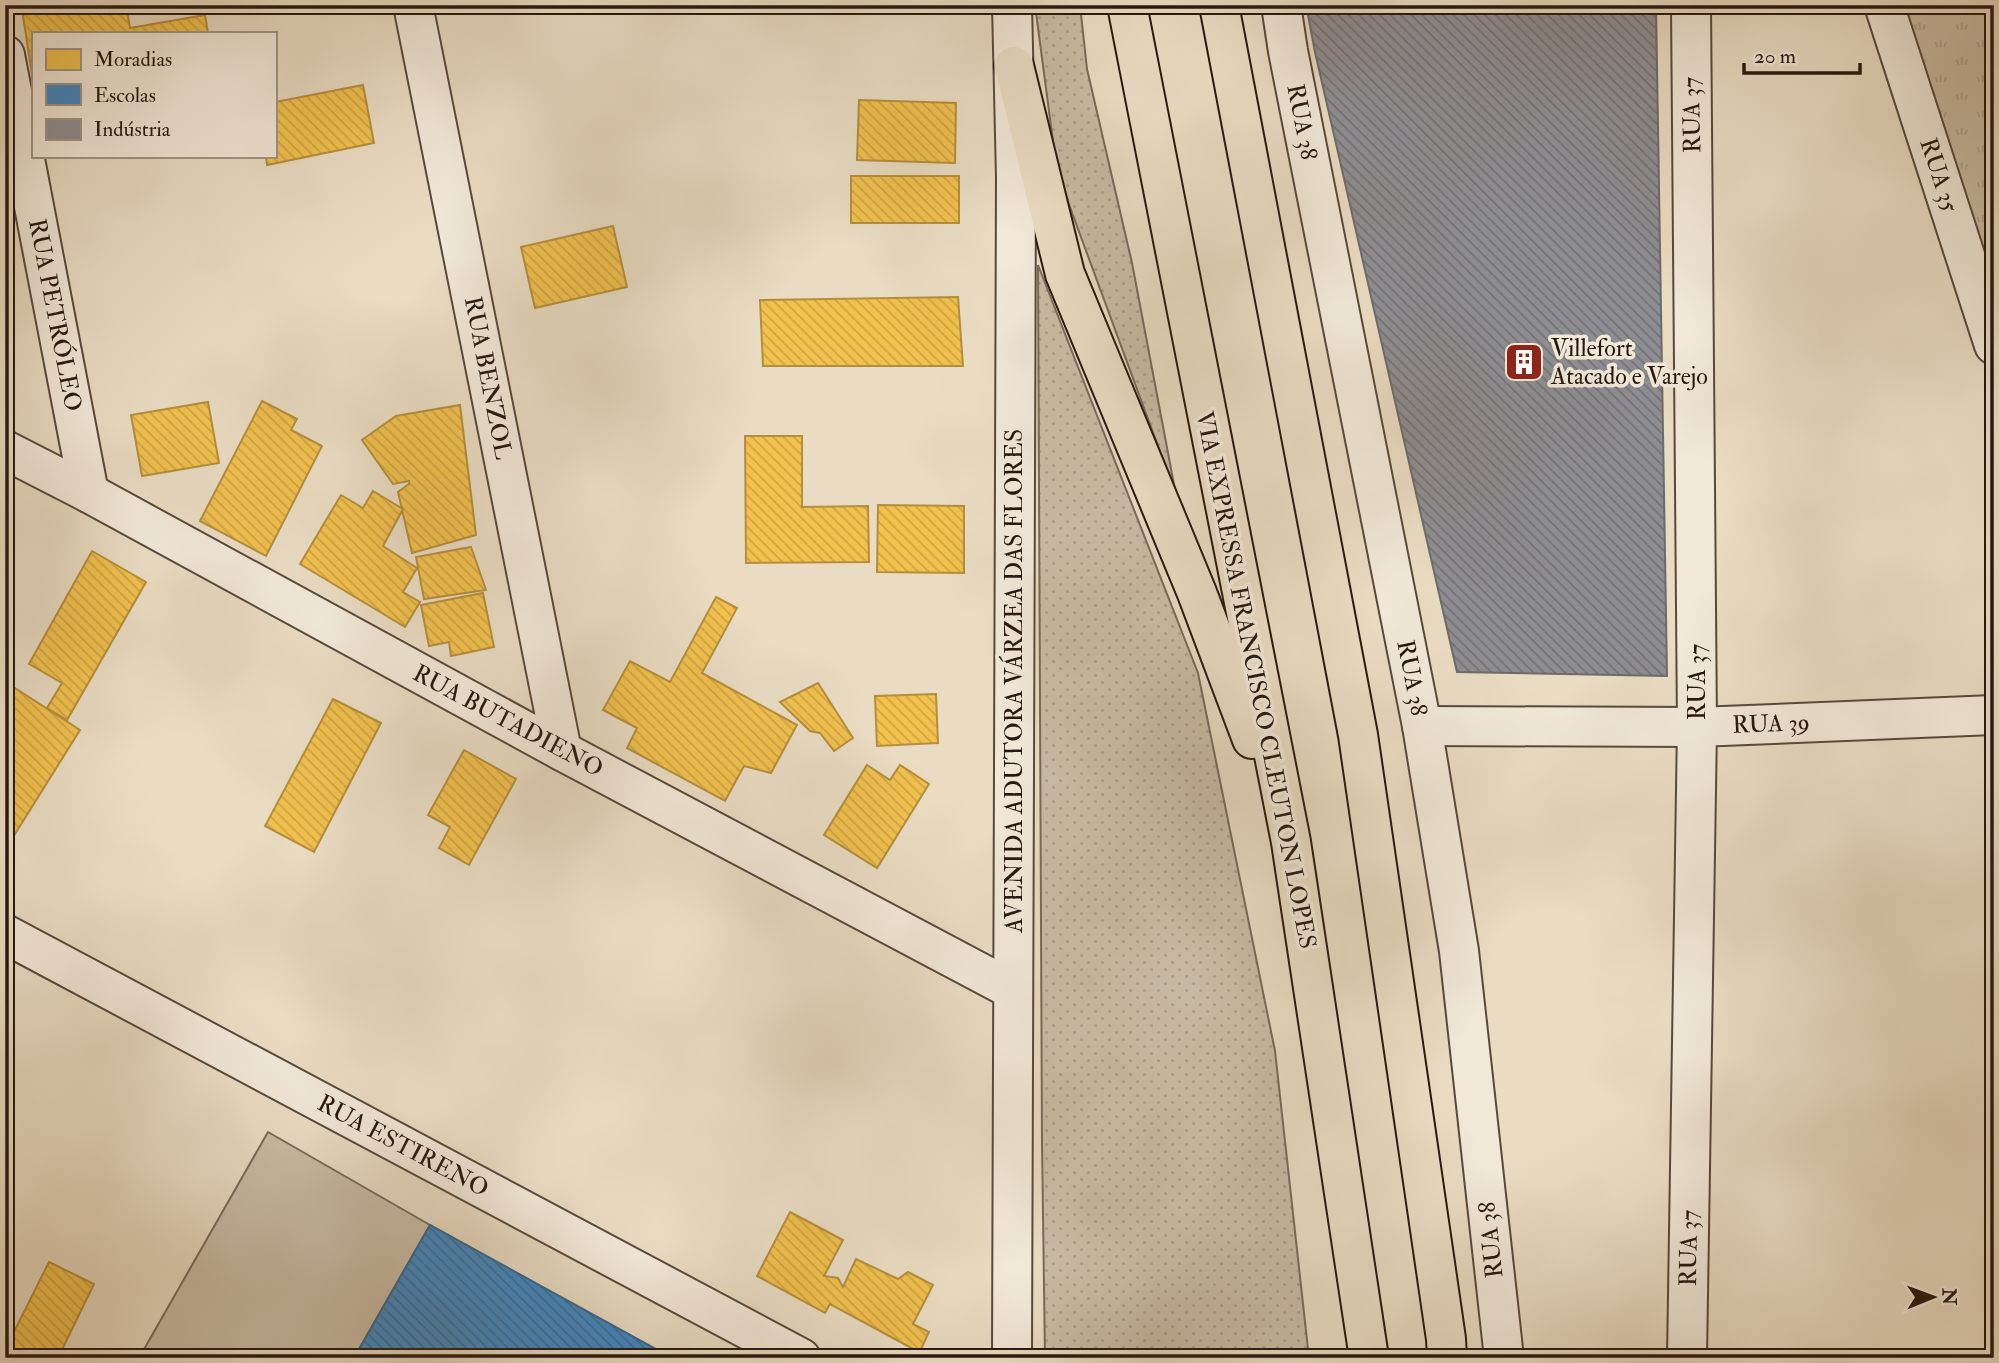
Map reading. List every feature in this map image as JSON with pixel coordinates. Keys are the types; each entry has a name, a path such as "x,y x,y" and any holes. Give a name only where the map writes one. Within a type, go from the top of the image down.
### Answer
{"highway":[{"name":"VIA EXPRESSA FRANCISCO CLEUTON LOPES","path":"1127,5 1291,842 1368,1358"},
{"path":"1219,5 1358,735 1447,1358"},
{"path":"1014,66 1065,274 1197,593 1291,842"}],"street":[{"name":"RUA BENZOL","path":"414,5 562,751"},
{"name":"AVENIDA ADUTORA VÁRZEA DAS FLORES","path":"1012,5 1016,205 1012,1358"},
{"name":"RUA 38","path":"1280,5 1422,726 1459,951 1504,1358"},
{"name":"RUA 37","path":"1687,1358 1697,727 1691,5"},
{"name":"RUA 35","path":"1884,5 1994,345"},
{"name":"RUA PETRÓLEO","path":"5,55 89,493"},
{"name":"RUA BUTADIENO","path":"5,450 89,493 562,751 1013,990"},
{"name":"RUA 39","path":"1422,726 1697,727 1994,715"},
{"name":"RUA ESTIRENO","path":"5,934 801,1358"}],"green space":[{"path":"1035,5 1080,5 1087,69 1132,263 1176,495 1057,172"},
{"path":"1900,5 1994,5 1994,295"},
{"path":"1038,265 1198,673 1275,1051 1309,1358 1045,1358"},
{"path":"268,1132 430,1225 354,1358 139,1358"}],"building: Moradias":[{"path":"48,5 126,5 130,28 205,15 208,32 32,32 32,74 22,10"},
{"path":"363,85 374,143 267,165 266,158 276,158 276,102"},
{"path":"859,100 956,103 955,163 857,160"},
{"path":"851,176 959,176 959,223 851,223"},
{"path":"613,226 627,287 535,308 521,247"},
{"path":"958,297 963,366 763,366 760,300"},
{"path":"262,401 297,419 291,430 322,446 266,556 200,521"},
{"path":"208,402 219,463 142,476 131,415"},
{"path":"460,405 476,535 412,553 398,492 409,484 409,481 393,484 362,440 396,416"},
{"path":"745,436 802,436 802,507 868,506 869,562 746,563"},
{"path":"373,491 403,509 383,546 417,568 403,592 420,602 405,627 300,564 341,495 363,508"},
{"path":"878,505 964,506 964,573 877,572"},
{"path":"471,547 486,590 424,599 416,557"},
{"path":"92,551 146,582 67,720 47,708 62,683 29,664"},
{"path":"483,593 494,647 451,656 449,642 429,646 421,605"},
{"path":"716,597 737,608 702,673 797,725 771,773 744,766 725,801 627,748 637,728 603,710 630,661 670,682"},
{"path":"818,683 853,738 834,751 820,733 810,731 780,702"},
{"path":"15,688 80,730 5,850 5,703"},
{"path":"936,694 938,743 877,746 875,696"},
{"path":"333,699 381,723 314,852 265,826"},
{"path":"464,750 516,779 469,865 439,848 450,827 428,815"},
{"path":"867,765 890,780 900,765 929,784 877,868 824,835"},
{"path":"790,1212 843,1240 824,1276 838,1278 843,1287 856,1259 898,1279 908,1272 933,1285 913,1324 929,1332 917,1358 919,1352 830,1304 825,1313 757,1276"},
{"path":"49,1262 94,1284 58,1358 5,1358 5,1335 11,1338"}],"building: Escolas":[{"path":"430,1225 672,1358 354,1358"}],"building: Indústria":[{"name":"Villefort Atacado e Varejo","path":"1306,5 1656,5 1667,676 1457,672"},
{"path":"1642,1352 1642,1358 1596,1358 1596,1354"}],"place":[{"name":"Villefort Atacado e Varejo","path":"1524,362"}]}
